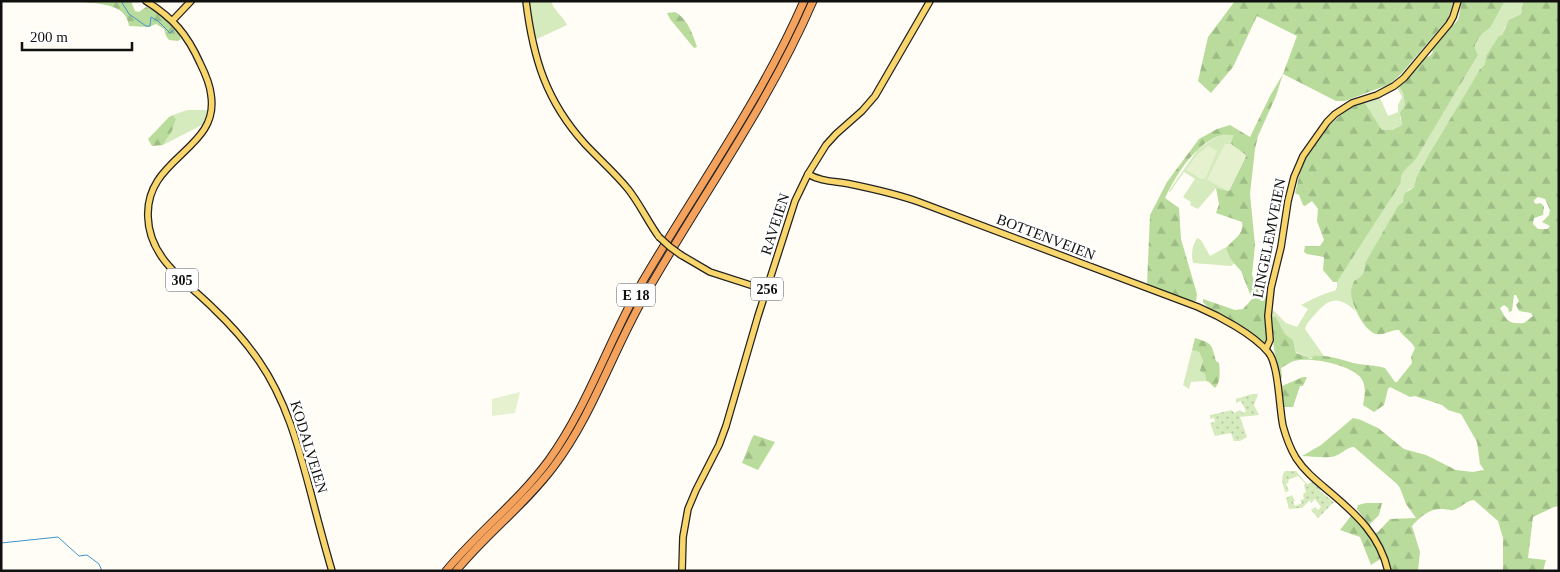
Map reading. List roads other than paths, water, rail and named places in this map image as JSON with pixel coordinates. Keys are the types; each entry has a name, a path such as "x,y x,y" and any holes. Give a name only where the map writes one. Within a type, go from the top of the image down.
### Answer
{"highway":[{"name":"E 18","path":"446,571 467,546 528,485 564,438 626,312 761,88 789,35 804,1"},
{"name":"E 18","path":"456,571 539,485 571,442 633,315 768,91 796,39 813,1"}],"main road":[{"name":"KODALVEIEN","path":"146,1 173,20 185,35 204,71 210,91 212,109 208,122 200,136 168,166 155,185 149,200 150,232 155,247 164,260 178,276 230,325 252,351 282,400 332,571"},
{"path":"173,20 191,1"},
{"path":"526,1 535,55 554,101 579,136 628,188 659,237 681,255 710,272 766,290"},
{"name":"RAVEIEN","path":"682,571 683,537 688,509 693,495 716,452 726,426 791,210 808,174 829,141 862,112 875,96 930,1"},
{"name":"LINGELEMVEIEN","path":"1388,571 1380,546 1368,528 1354,512 1315,480 1296,458 1290,447 1283,426 1274,362 1266,349 1270,340 1268,316 1271,288 1281,247 1288,202 1296,172 1303,156 1327,122 1339,110 1352,103 1383,93 1404,78 1449,24 1458,1"},
{"name":"BOTTENVEIEN","path":"808,174 817,179 866,187 914,200 1198,308 1227,322 1266,349"}],"waterway":[{"path":"121,1 129,14 146,26 150,26 151,17 170,33 174,30"},
{"path":"1,543 58,537 79,556 87,555 99,564 102,571"}]}
